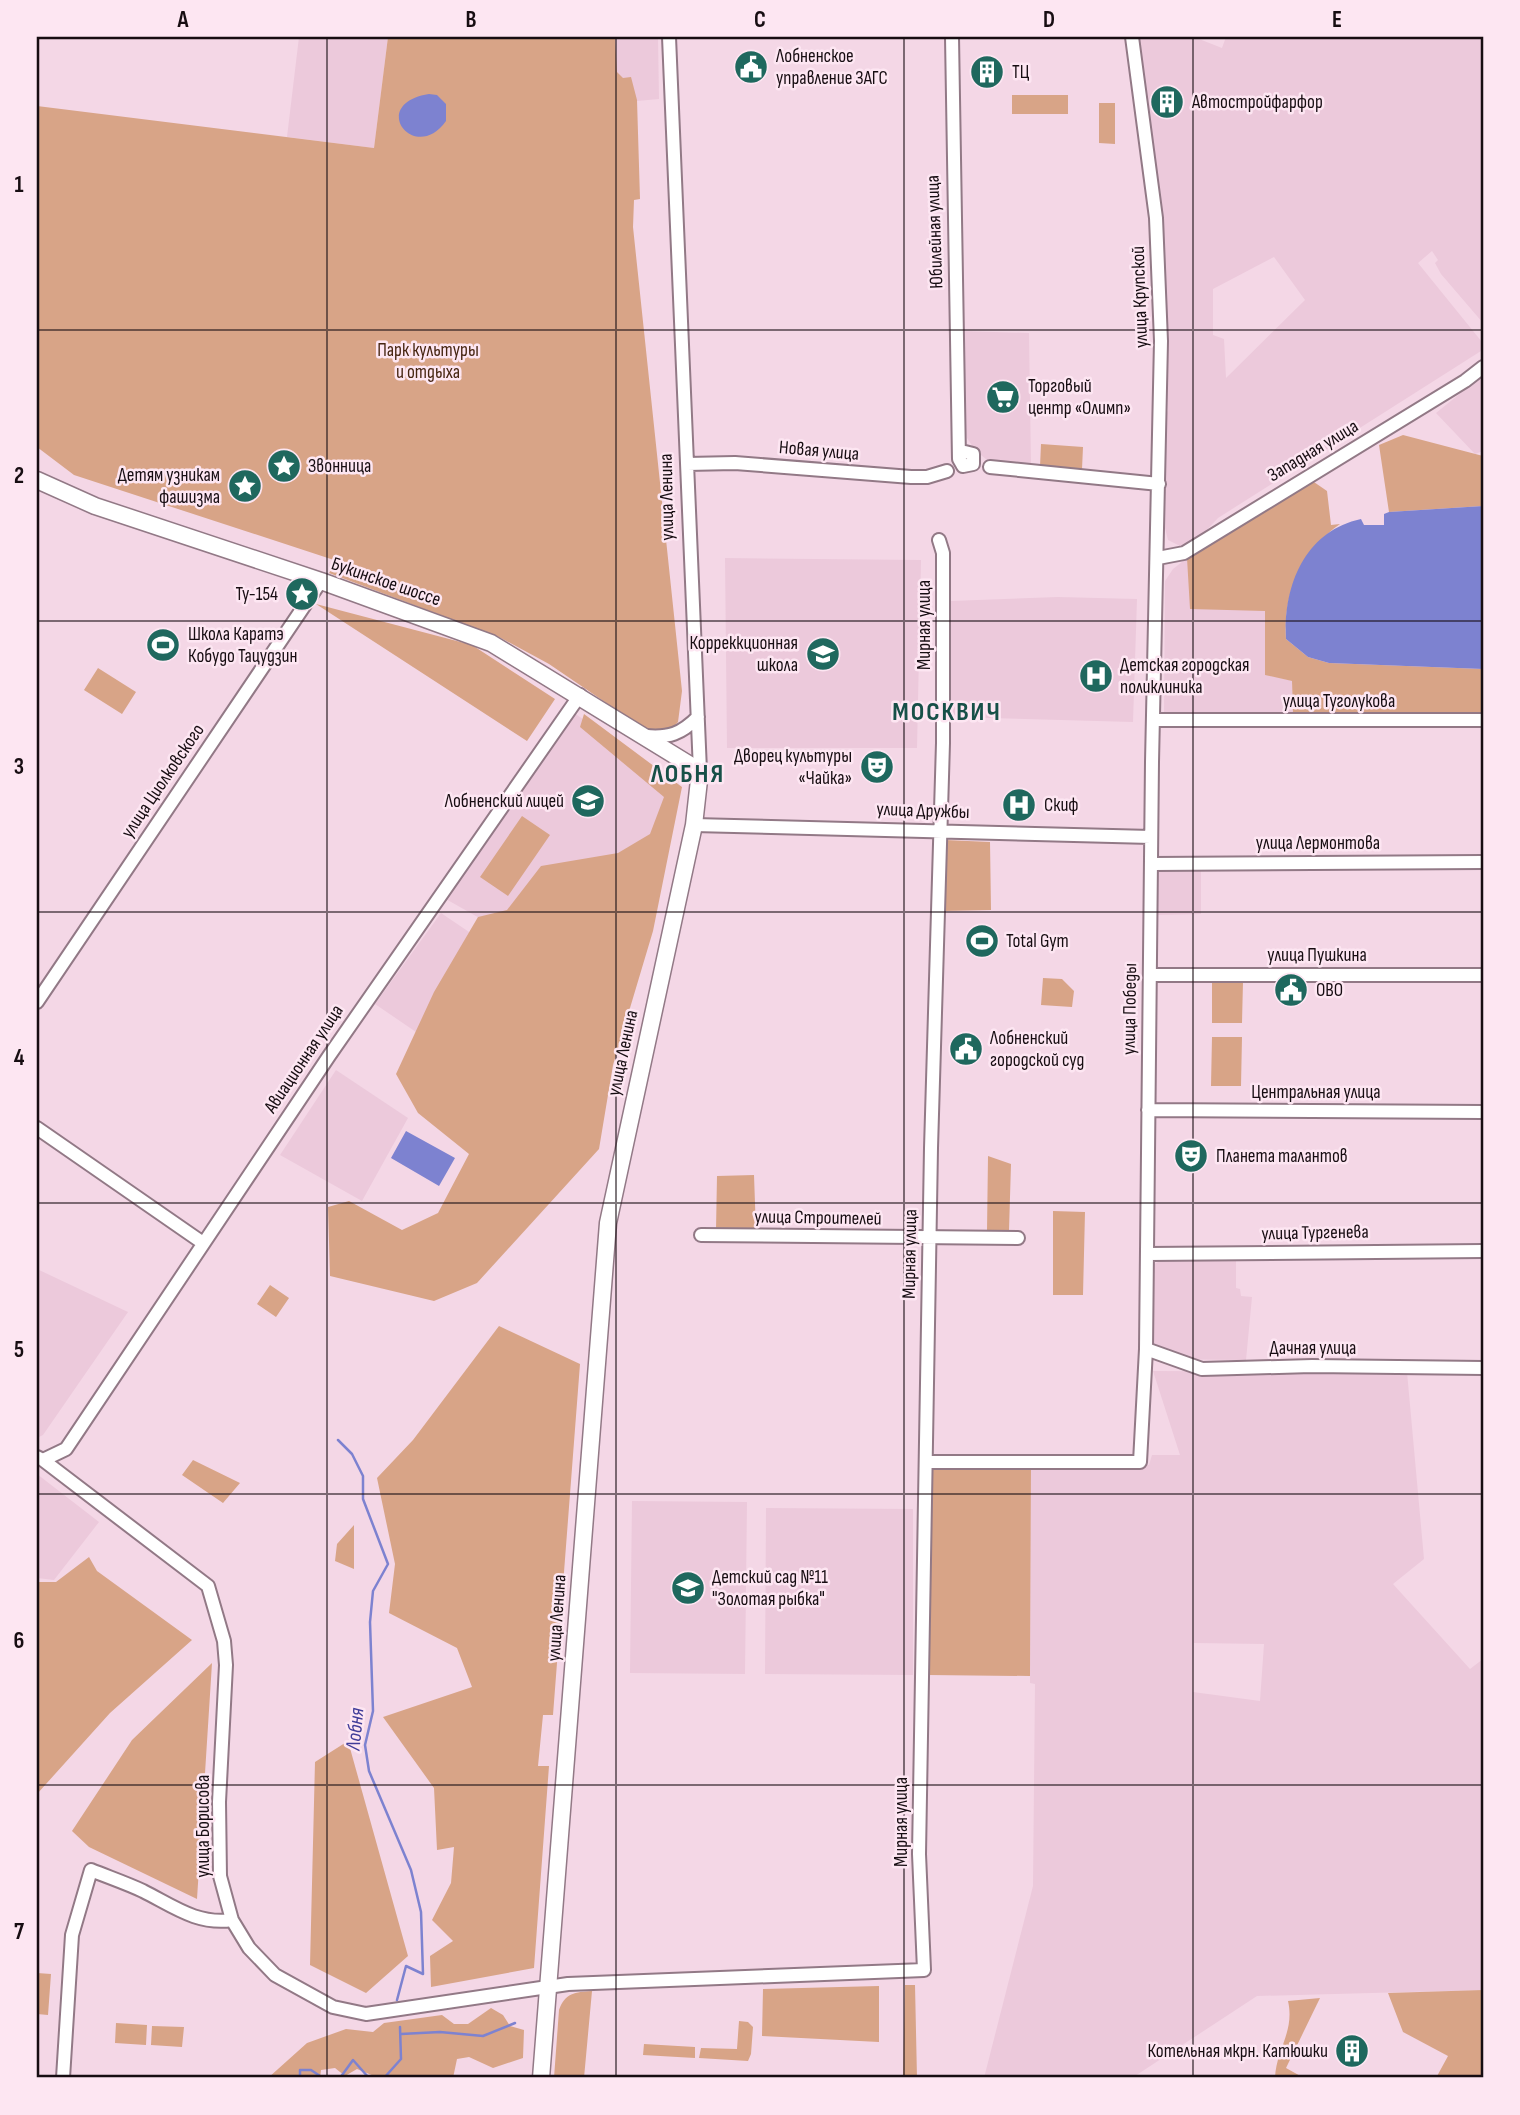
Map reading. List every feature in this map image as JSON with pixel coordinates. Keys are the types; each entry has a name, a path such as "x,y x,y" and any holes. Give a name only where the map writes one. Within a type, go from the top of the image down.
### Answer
{"main road":[{"name":"Букинское шоссе","path":"37,480 95,506 321,581 491,643 580,695 700,771"},
{"name":"улица Ленина","path":"541,2078 608,1223 694,825 700,771"}],"street":[{"name":"улица Ленина","path":"668,37 700,771"},
{"name":"Юбилейная улица","path":"952,37 959,427 967,460"},
{"name":"улица Крупской","path":"1132,37 1156,218 1161,341 1158,558"},
{"name":"Западная улица","path":"1158,558 1184,553 1465,382 1483,367"},
{"name":"Новая улица","path":"687,464 734,463 928,477 967,460"},
{"path":"967,460 990,467 1158,484"},
{"name":"Мирная улица","path":"925,1970 919,1854 940,830 943,553 939,540"},
{"name":"улица Победы","path":"926,1462 1140,1462 1148,1254 1151,837 1158,558"},
{"name":"улица Циолковского","path":"37,1002 321,581"},
{"name":"Авиационная улица","path":"40,1459 66,1449 203,1243 580,695"},
{"path":"644,736 664,737 682,733 698,717"},
{"name":"улица Туголукова","path":"1153,720 1483,720"},
{"name":"улица Дружбы","path":"694,825 1151,837"},
{"name":"улица Лермонтова","path":"1152,864 1483,862"},
{"name":"улица Пушкина","path":"1150,975 1483,975"},
{"name":"Центральная улица","path":"1148,1110 1483,1112"},
{"path":"37,1128 203,1243"},
{"name":"улица Строителей","path":"701,1235 1018,1238"},
{"name":"улица Тургенева","path":"1148,1254 1483,1251"},
{"name":"Дачная улица","path":"1146,1349 1202,1369 1312,1366 1483,1368"},
{"name":"улица Борисова","path":"40,1459 208,1586 224,1641 226,1665 219,1802 220,1876 232,1920 249,1948 275,1975 333,2007 366,2014 549,1987 925,1970"},
{"path":"63,2078 71,1943 91,1870 142,1891 192,1917 205,1921 232,1920"}],"shaded area":[{"path":"299,37 388,37 374,148 287,137"},
{"path":"615,37 658,37 659,99 637,101 634,97 617,72"},
{"path":"1137,37 1194,37 1222,48 1226,37 1483,37 1483,323 1441,274 1435,263 1438,260 1432,251 1418,263 1482,342 1481,351 1218,518 1200,537 1180,546 1168,540 1164,524 1164,423 1168,410 1163,226","holes":["1274,257 1305,300 1226,378 1224,339 1213,335 1213,289"]},
{"path":"960,331 1029,333 1031,466 987,460 975,450 967,438 962,416"},
{"path":"1483,375 1483,451 1475,454 1436,413"},
{"name":"Корреккционная школа","path":"725,558 921,560 917,748 727,748"},
{"path":"1187,558 1265,611 1265,674 1292,681 1293,714 1164,713 1165,581 1173,569"},
{"path":"1058,597 1137,599 1133,722 951,717 951,601"},
{"name":"Лобненский лицей","path":"573,712 663,777 667,824 637,930 490,924 444,898"},
{"path":"1156,866 1201,866 1201,914 1156,915"},
{"path":"441,913 472,934 416,1032 375,1004"},
{"path":"336,1070 408,1118 362,1201 280,1155"},
{"path":"1236,1257 1236,1288 1240,1289 1241,1296 1252,1297 1246,1360 1150,1359 1151,1266 1165,1258"},
{"path":"37,1269 128,1312 43,1435 37,1438"},
{"path":"1153,1371 1407,1372 1424,1559 1393,1584 1470,1669 1483,1659 1483,1990 1257,1996 1132,2078 984,2078 1033,1886 1035,1684 1030,1683 1031,1469 1149,1465 1152,1455 1180,1455","holes":["1194,1643 1264,1644 1260,1701 1193,1692"]},
{"path":"37,1474 99,1522 54,1580 37,1578"},
{"name":"Детский сад №11 \"Золотая рыбка\"","path":"632,1501 747,1502 745,1674 630,1673"},
{"path":"766,1508 913,1509 913,1675 765,1674"}],"green space":[{"name":"Парк культуры и отдыха","path":"388,37 615,37 617,72 623,78 631,77 637,100 640,199 634,200 633,227 682,691 678,722 671,730 649,732 549,664 499,637 329,573 337,561 74,475 37,447 37,106 374,148"},
{"path":"1012,95 1068,95 1068,114 1012,114"},
{"path":"1099,103 1115,103 1115,144 1099,143"},
{"path":"1403,435 1483,456 1483,506 1389,512 1379,445"},
{"path":"1041,444 1083,447 1082,469 1040,467"},
{"path":"1311,480 1327,491 1331,525 1340,524 1315,547 1298,574 1288,605 1286,639 1308,657 1329,663 1483,669 1483,714 1293,714 1292,681 1265,675 1265,611 1190,609 1187,558"},
{"path":"316,604 472,645 555,699 527,741"},
{"path":"98,668 136,692 122,714 84,690"},
{"path":"584,714 682,787 653,931 613,1065 599,1149 477,1283 434,1301 330,1276 328,1207 349,1201 402,1230 438,1213 469,1154 418,1113 396,1074 434,992 478,917 507,910 541,866 618,853 650,834 664,797 580,727"},
{"path":"522,816 550,835 508,896 480,877"},
{"path":"945,840 990,842 991,910 942,911"},
{"path":"1043,978 1062,979 1074,991 1072,1007 1041,1005"},
{"path":"1212,982 1243,982 1242,1023 1212,1023"},
{"path":"1212,1037 1242,1037 1241,1086 1211,1086"},
{"path":"988,1156 1011,1164 1009,1230 987,1231"},
{"path":"754,1175 756,1232 716,1230 717,1176"},
{"path":"1053,1211 1085,1212 1083,1295 1053,1295"},
{"path":"270,1285 289,1298 276,1317 257,1304"},
{"path":"499,1326 580,1364 553,1715 543,1715 538,1766 549,1766 534,1968 431,1987 430,1956 453,1941 432,1920 451,1883 454,1847 437,1850 434,1788 383,1717 472,1687 457,1648 389,1613 395,1564 377,1478 413,1440"},
{"path":"193,1460 240,1483 223,1503 182,1475"},
{"path":"929,1469 1031,1469 1030,1676 928,1675"},
{"path":"354,1525 354,1569 335,1561 337,1544"},
{"path":"89,1557 97,1571 192,1640 110,1713 37,1794 37,1582 56,1582"},
{"path":"212,1663 197,1899 89,1847 72,1831 132,1740"},
{"path":"348,1741 408,1956 366,1993 310,1965 315,1762"},
{"path":"37,1973 51,1974 48,2015 37,2014"},
{"path":"905,1985 915,1985 917,2078 903,2078"},
{"path":"879,1986 879,2042 762,2036 763,1989"},
{"path":"1483,1990 1483,2078 1436,2078 1448,2056 1403,2032 1388,1993"},
{"path":"592,1991 584,2078 554,2078 561,2004 571,1994"},
{"path":"1320,1998 1286,2068 1304,2078 1275,2078 1289,2022 1288,2001"},
{"path":"491,2008 503,2015 510,2026 524,2030 523,2058 493,2068 469,2057 457,2059 453,2078 379,2078 357,2069 345,2076 335,2068 321,2070 320,2078 268,2078 307,2043 346,2029 373,2032 384,2023 442,2015 454,2024 468,2024"},
{"path":"739,2021 748,2022 753,2027 748,2061 699,2058 701,2048 737,2049"},
{"path":"116,2023 147,2025 146,2045 115,2043"},
{"path":"152,2026 184,2027 182,2047 151,2045"},
{"path":"644,2044 695,2047 695,2058 643,2055"}],"water":[{"path":"429,94 437,95 446,104 446,121 434,133 422,137 411,134 403,128 399,119 401,109 411,100"},
{"path":"1483,506 1483,669 1329,663 1308,657 1286,639 1286,619 1294,581 1301,564 1325,535 1342,525 1361,519 1364,525 1384,525 1384,514 1389,512"},
{"path":"406,1131 455,1158 439,1186 391,1158"}],"waterway":[{"name":"Лобня","path":"338,1440 352,1454 363,1476 363,1499 388,1564 373,1591 370,1622 373,1711 365,1745 369,1771 411,1870 421,1912 423,1974 406,1966 397,2000"},
{"path":"401,2034 440,2032 483,2036 515,2023"},
{"name":"Лобня","path":"384,2078 401,2059 400,2027"},
{"name":"Лобня","path":"340,2078 353,2060 369,2078"},
{"name":"Лобня","path":"300,2078 300,2070 311,2070 323,2078"}],"place":[{"name":"Лобненское управление ЗАГС","path":"751,67"},
{"name":"ТЦ","path":"987,72"},
{"name":"Автостройфарфор","path":"1167,102"},
{"name":"Торговый центр «Олимп»","path":"1003,397"},
{"name":"Звонница","path":"284,466"},
{"name":"Детям узникам фашизма","path":"245,486"},
{"name":"Ту-154","path":"302,594"},
{"name":"Школа Каратэ Кобудо Тацудзин","path":"163,645"},
{"name":"Корреккционная школа","path":"823,654"},
{"name":"Детская городская поликлиника","path":"1096,676"},
{"name":"Дворец культуры «Чайка»","path":"877,767"},
{"name":"Лобненский лицей","path":"588,801"},
{"name":"Скиф","path":"1019,805"},
{"name":"Total Gym","path":"982,941"},
{"name":"ОВО","path":"1291,990"},
{"name":"Лобненский городской суд","path":"966,1049"},
{"name":"Планета талантов","path":"1191,1156"},
{"name":"Детский сад №11 \"Золотая рыбка\"","path":"688,1588"},
{"name":"Котельная мкрн. Катюшки","path":"1352,2051"}],"district":[{"name":"МОСКВИЧ","path":"947,712"},
{"name":"ЛОБНЯ","path":"688,774"}]}
